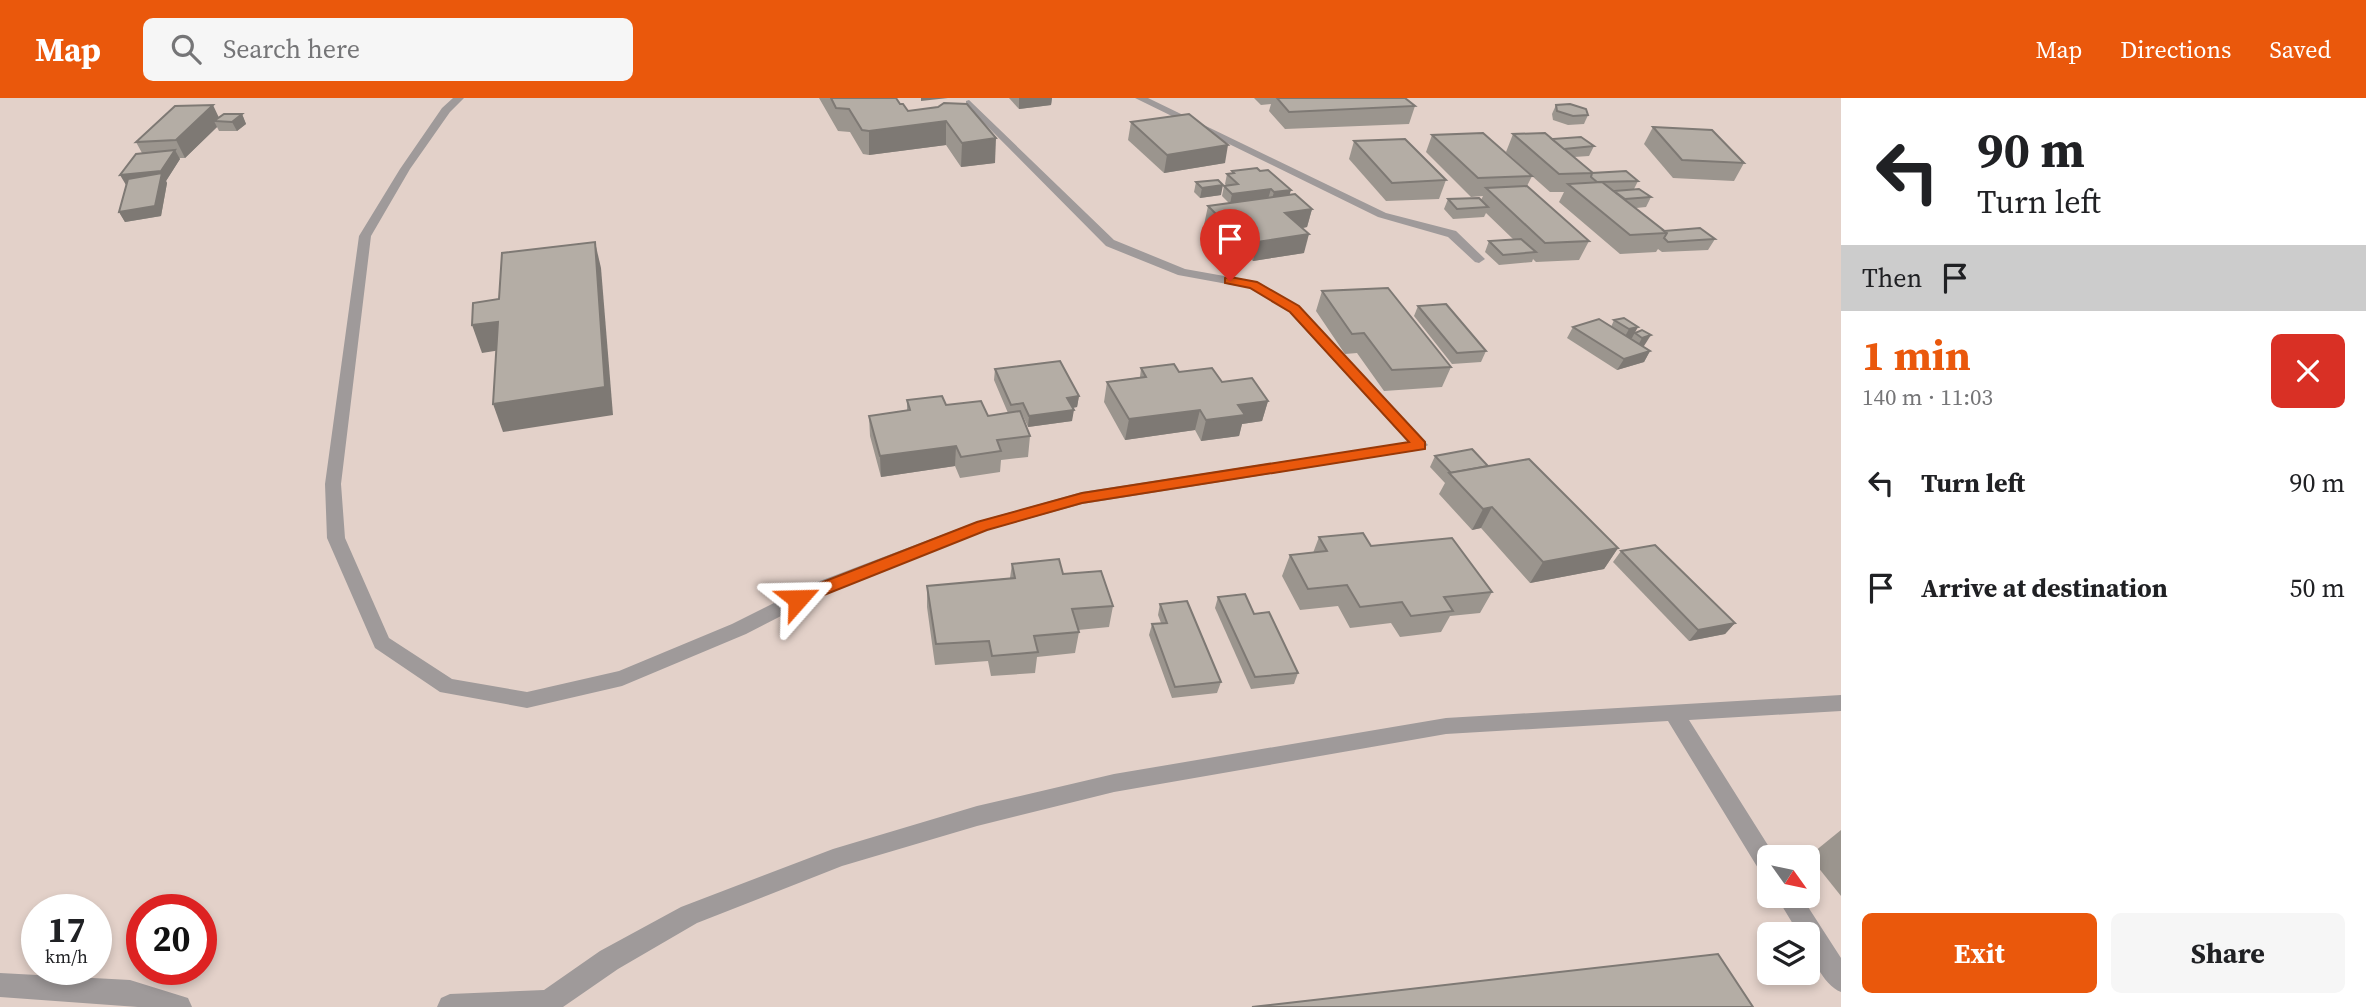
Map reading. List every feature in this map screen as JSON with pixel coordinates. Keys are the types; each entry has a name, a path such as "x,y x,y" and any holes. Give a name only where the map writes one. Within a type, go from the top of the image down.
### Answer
{"street":[{"path":"459,98 446,110 405,169 365,236 333,484 336,538 382,643 447,686 527,699 622,678 739,629 818,589 982,526 1082,498 1420,445 1294,309 1253,285 1182,272 1110,243 969,103"},
{"path":"1140,98 1382,215 1452,234 1479,259"},
{"path":"450,1007 544,1005 609,960 689,915 841,856 976,816 1127,780 1446,726 1841,703"},
{"path":"1674,714 1757,847"},
{"path":"1796,908 1841,980"},
{"path":"0,985 130,992 179,1007"}],"shaded area":[{"path":"0,98 1841,98 1841,1007 0,1007"}],"building":[{"path":"831,98 896,98 908,111 938,107 944,103 967,104 996,138 962,143 946,121 862,130 849,109 836,108"},
{"path":"1277,98 1405,98 1415,106 1289,112"},
{"path":"1570,104 1586,109 1588,115 1573,116 1557,111 1556,105"},
{"path":"213,105 176,140 136,142 175,106"},
{"path":"224,114 242,114 232,122 214,121"},
{"path":"1189,114 1228,145 1167,155 1131,122"},
{"path":"1653,127 1712,130 1744,163 1682,160"},
{"path":"1483,133 1532,176 1478,178 1432,135"},
{"path":"1545,133 1593,173 1559,174 1513,134"},
{"path":"1581,137 1594,146 1564,149 1552,139"},
{"path":"1405,139 1446,180 1392,183 1354,141"},
{"path":"175,150 161,171 120,175 136,154"},
{"path":"1257,168 1260,171 1268,170 1291,190 1274,192 1271,189 1232,194 1224,186 1238,184 1227,174 1234,173 1232,171"},
{"path":"1626,171 1638,181 1597,182 1591,177 1592,173"},
{"path":"162,173 155,206 119,212 128,179"},
{"path":"1218,180 1223,185 1202,188 1196,182"},
{"path":"1602,182 1667,233 1630,235 1568,184"},
{"path":"1527,186 1589,241 1545,243 1486,188"},
{"path":"1639,189 1651,197 1625,199 1614,191"},
{"path":"1295,194 1312,209 1285,213 1309,234 1257,242 1232,217 1221,219 1208,206"},
{"path":"1479,198 1488,207 1457,209 1448,199"},
{"path":"1700,228 1715,239 1668,242 1664,238 1667,233 1664,231"},
{"path":"1521,239 1536,252 1503,255 1489,241"},
{"path":"595,242 605,387 493,404 498,322 472,325 473,303 499,299 502,253"},
{"path":"1388,288 1451,367 1392,370 1364,333 1352,334 1322,291"},
{"path":"1446,304 1486,351 1457,353 1418,306"},
{"path":"1624,318 1638,327 1629,329 1614,320"},
{"path":"1599,319 1650,351 1624,359 1573,327"},
{"path":"1642,330 1651,335 1642,338 1635,333"},
{"path":"1060,361 1079,396 1067,398 1074,410 1029,416 1023,403 1011,405 995,369"},
{"path":"1174,364 1179,372 1212,368 1222,382 1252,378 1268,401 1238,405 1245,415 1206,420 1200,410 1129,419 1107,382 1146,377 1141,368"},
{"path":"942,396 946,405 981,401 988,416 1020,411 1030,436 997,440 1001,451 961,457 956,446 880,456 869,416 910,410 907,400"},
{"path":"1472,449 1488,466 1451,473 1435,456"},
{"path":"1529,459 1618,548 1543,562 1492,507 1483,509 1449,473"},
{"path":"1363,533 1371,546 1452,538 1492,592 1444,597 1453,611 1411,616 1402,602 1360,607 1347,585 1308,589 1290,555 1327,551 1319,537"},
{"path":"1655,545 1735,623 1698,630 1621,551"},
{"path":"1059,559 1063,574 1101,571 1113,606 1072,609 1079,632 1034,636 1038,652 992,656 989,641 936,644 927,586 1015,578 1012,564"},
{"path":"1245,594 1254,614 1269,612 1298,673 1255,677 1218,597"},
{"path":"1187,601 1221,682 1175,687 1152,624 1167,623 1160,604"},
{"path":"1718,954 1753,1007 1252,1007"}],"route":[{"path":"798,599 982,526 1082,498 1420,445 1294,309 1253,285 1230,281"}]}
